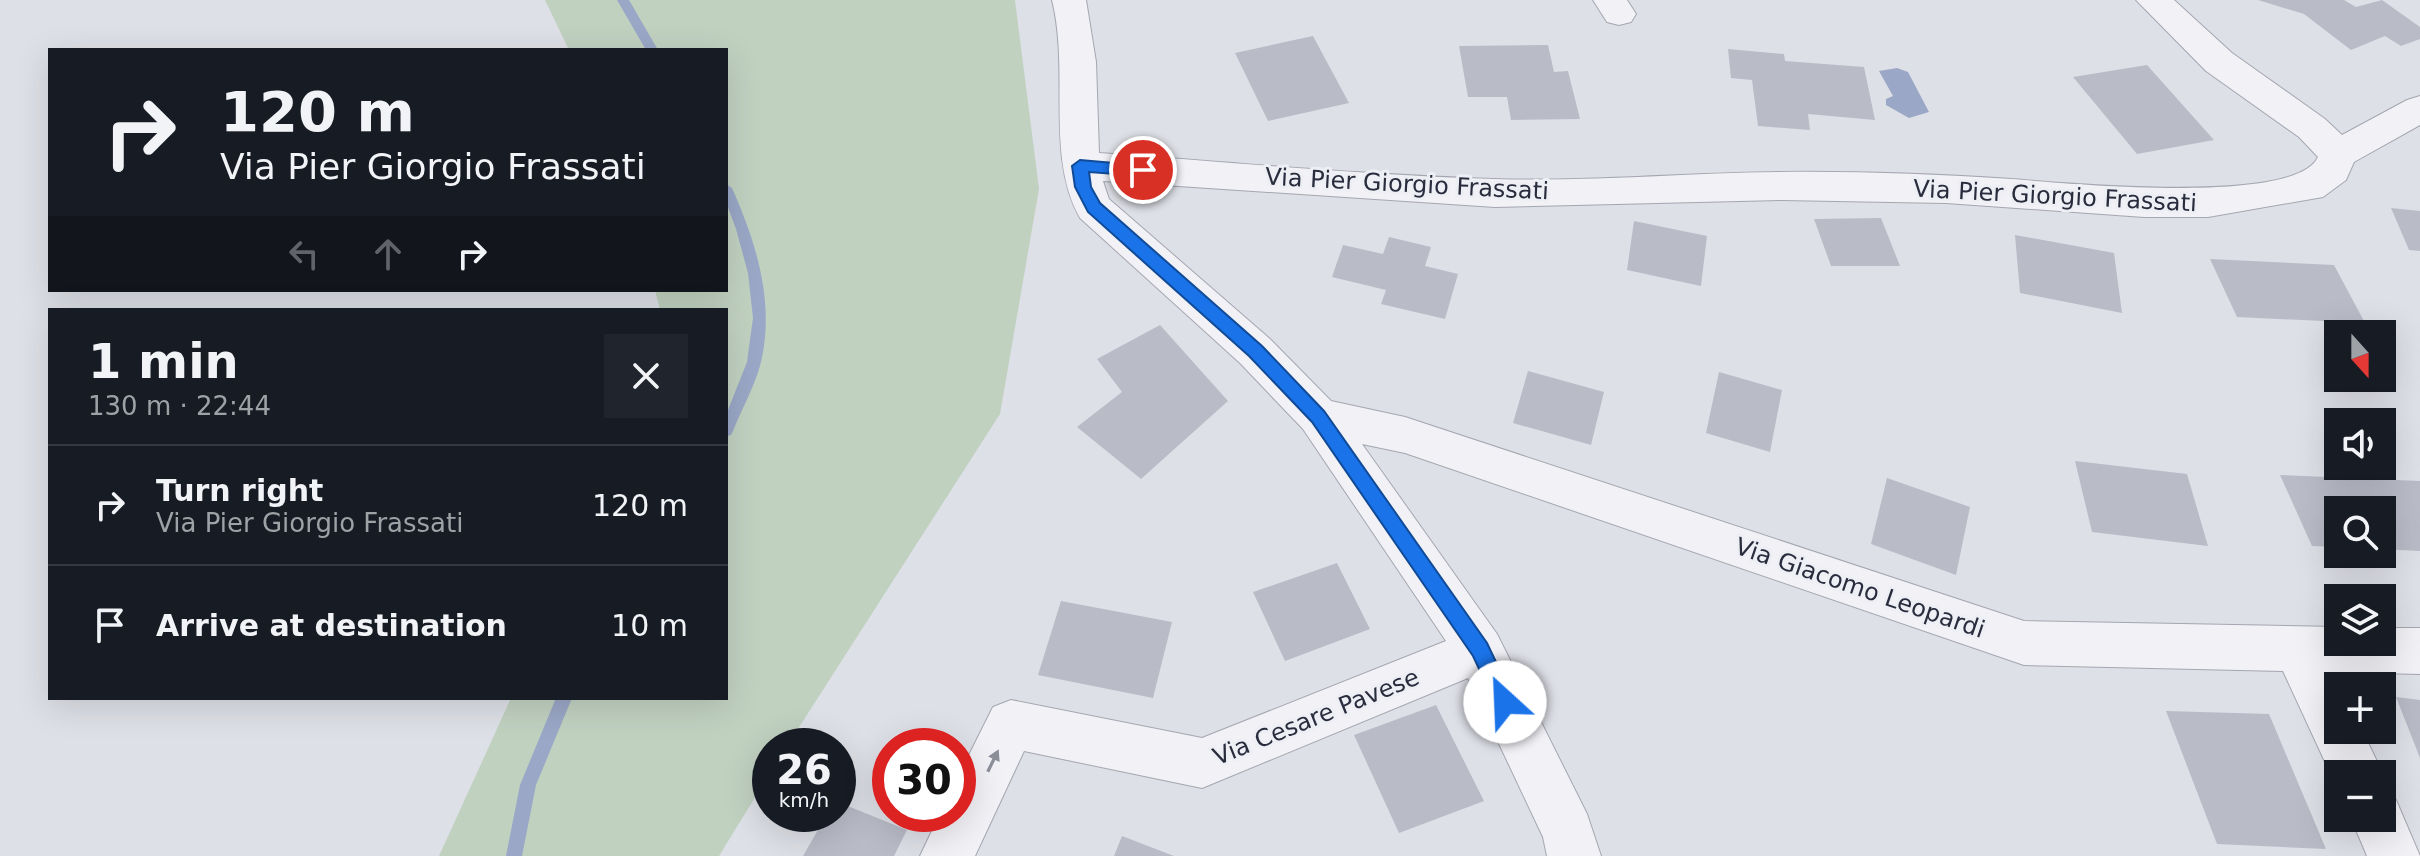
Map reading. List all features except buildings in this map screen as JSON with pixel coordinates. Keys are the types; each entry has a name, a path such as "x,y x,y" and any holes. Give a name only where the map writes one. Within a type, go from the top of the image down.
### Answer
{"street":[{"path":"1069,0 1080,97 1080,166 1083,187 1094,208 1255,351 1318,416 1480,650 1568,833 1574,856"},
{"path":"2153,0 2219,62 2312,128 2338,154 2420,109"},
{"name":"Via Pier Giorgio Frassati","path":"1080,166 1495,193 1796,186 1946,189 2144,203 2208,203 2309,187 2332,170 2338,154"},
{"name":"Via Giacomo Leopardi","path":"1318,416 1405,435 2024,643 2420,651"},
{"path":"2298,649 2350,760"},
{"name":"Via Cesare Pavese","path":"947,856 1011,724 1202,763 1480,650"},
{"path":"2384,832 2395,856"}],"green space":[{"path":"545,0 1015,0 1039,189 1000,414 799,728 752,728 752,802 719,856 439,856 510,700 728,700 728,308 660,308 656,292 728,292 728,48 568,48"}],"water":[{"path":"1897,68 1908,72 1929,112 1909,118 1886,105 1886,99 1893,96 1879,71"}],"waterway":[{"path":"623,0 651,48"},
{"path":"728,193 743,229 755,273 759,318 754,362 728,426"},
{"path":"514,856 528,785 563,700"}],"route":[{"path":"1143,170 1080,166 1083,187 1094,208 1255,351 1318,416 1480,650 1505,702"}]}
